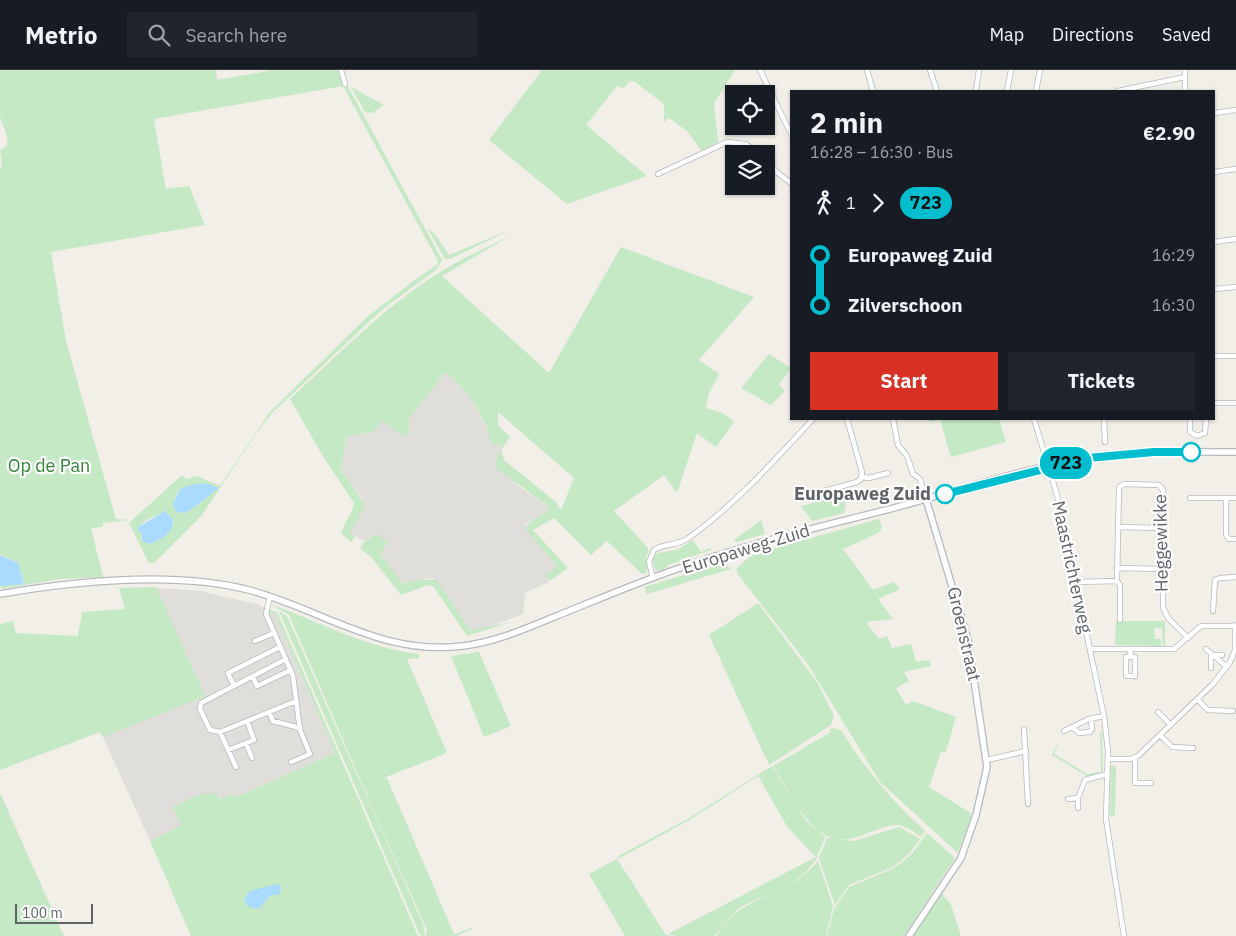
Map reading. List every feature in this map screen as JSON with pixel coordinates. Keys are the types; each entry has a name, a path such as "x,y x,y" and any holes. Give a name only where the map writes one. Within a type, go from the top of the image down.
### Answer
{"street":[{"path":"341,70 345,84"},
{"path":"760,70 790,132"},
{"path":"868,70 872,90"},
{"path":"930,70 937,90"},
{"path":"976,90 979,70"},
{"path":"1007,90 1011,70"},
{"path":"1036,90 1040,70"},
{"path":"1185,70 1185,90"},
{"path":"1123,90 1185,77"},
{"path":"1215,113 1236,110"},
{"path":"658,174 728,142 747,145"},
{"path":"1215,172 1236,168"},
{"path":"775,169 790,182"},
{"path":"1215,242 1236,239"},
{"path":"1215,289 1236,287"},
{"path":"1215,356 1236,356"},
{"path":"1215,403 1236,403"},
{"path":"653,578 649,559 654,550 684,541 706,524 759,476 812,420"},
{"path":"847,420 862,477"},
{"name":"Groenstraat","path":"893,420 898,445 906,456 913,474 920,479 968,640 987,760 984,784 976,815 961,858 909,936"},
{"name":"Maastrichterweg","path":"1034,420 1049,467 1104,716 1108,759 1106,819 1124,936"},
{"path":"1104,420 1104,442"},
{"path":"1190,420 1190,432 1197,436 1205,433 1206,420"},
{"name":"Europaweg-Zuid","path":"0,594 65,584 156,581 218,584 270,596 379,639 417,647 448,648 486,641 522,630 653,578 740,549 1049,467 1117,454 1236,452"},
{"path":"862,477 868,478 888,473"},
{"path":"806,496 857,482 862,477"},
{"name":"Heggewikke","path":"1120,620 1120,585 1117,581 1118,490 1121,485 1157,484 1163,490 1162,569 1164,611 1188,638"},
{"path":"1190,498 1236,498"},
{"path":"1226,498 1226,536 1229,539 1236,539"},
{"path":"1118,527 1162,528"},
{"path":"1118,568 1162,569"},
{"path":"1214,611 1214,580 1236,578"},
{"path":"1075,582 1117,581"},
{"path":"270,596 266,612 290,670 300,728 310,754 291,762"},
{"path":"1090,649 1174,649 1201,626 1236,626 1235,650 1230,662 1197,700 1136,758 1108,759"},
{"path":"255,641 274,633"},
{"path":"234,686 228,674 280,647"},
{"path":"1130,649 1130,657"},
{"path":"1206,649 1227,667"},
{"path":"1212,655 1222,655"},
{"path":"1211,668 1212,655"},
{"path":"1126,657 1130,657 1135,657 1135,676 1126,676 1126,657"},
{"path":"286,659 200,705 210,730 220,732 296,701"},
{"path":"1211,661 1218,661"},
{"path":"1230,662 1236,667"},
{"path":"253,676 257,686 290,670"},
{"path":"1197,700 1208,710 1233,711"},
{"path":"269,712 273,721 300,728"},
{"path":"1158,712 1171,725"},
{"path":"1064,732 1090,719 1104,716"},
{"path":"1073,728 1079,733 1090,732 1092,729 1090,719"},
{"path":"228,750 254,740 247,721"},
{"path":"1024,729 1028,804"},
{"path":"220,732 236,767"},
{"path":"1160,735 1172,747 1193,748"},
{"path":"246,743 252,758"},
{"path":"987,760 1026,751"},
{"path":"1136,758 1135,783 1151,783"},
{"path":"1078,808 1078,798 1086,778 1107,774"},
{"path":"1068,799 1078,798"}],"shaded area":[{"path":"445,372 471,397 488,431 500,444 501,450 495,460 518,486 549,509 546,513 528,522 525,526 557,566 546,576 549,582 525,593 523,614 489,627 470,630 433,578 402,583 388,566 372,536 365,541 350,534 362,499 341,469 347,435 373,432 383,421 410,432 408,421"},
{"path":"156,588 204,591 257,604 274,612 335,753 235,797 222,799 217,797 181,825 150,841 103,737 115,730"}],"green space":[{"name":"Op de Pan","path":"0,70 216,70 217,80 273,70 339,70 442,260 437,269 383,309 273,412 258,431 202,515 154,563 149,563 129,523 182,475 186,479 197,476 220,486 270,412 367,317 437,265 438,261 343,86 154,119 166,189 189,186 205,225 51,252 66,341 116,519 128,520 103,523 103,527 91,528 103,577 60,579 2,589 0,586 24,583 18,563 0,554 0,172 2,163 0,150 7,146 8,142 0,115","holes":["205,483 219,488 189,511 183,513 176,512 173,505 178,491 191,485","162,513 169,515 174,525 160,539 150,544 141,539 142,533 139,532 138,527 148,519"]},
{"path":"542,70 735,70 714,103 718,142 702,151 687,131 669,118 664,122 664,104 635,82 630,81 624,88 617,86 586,125 647,176 567,204 489,140"},
{"path":"351,87 384,105 372,113 365,112"},
{"path":"514,228 450,259 444,258 428,229 434,233 449,255"},
{"path":"508,237 442,276 549,373 621,247 754,297 699,360 719,374 709,393 706,408 723,413 734,422 716,447 697,433 677,493 664,475 614,511 648,548 649,551 646,556 647,572 642,574 607,541 591,555 554,518 533,530 568,568 550,581 545,576 557,566 526,530 532,520 549,509 548,506 497,469 495,460 501,450 500,444 492,445 485,423 475,404 445,372 408,421 410,432 404,437 383,421 373,432 347,436 341,469 365,505 350,533 355,537 351,542 341,533 354,503 324,458 290,399 362,332 400,300 440,272","holes":["498,412 574,478 561,510 556,502 504,460 501,450 510,437 498,425"]},
{"path":"769,354 790,367 779,385 785,391 771,405 741,388"},
{"path":"940,420 999,420 1006,442 951,457"},
{"path":"849,487 844,513 812,521 801,506 812,504 810,498"},
{"path":"879,519 882,528 878,533 843,549 873,590 894,582 900,589 878,599 893,619 866,622 879,639 887,636 892,648 911,644 916,662 929,660 931,666 904,672 909,681 896,688 906,705 913,701 956,717 946,752 941,751 929,787 972,814 958,853 880,782 809,666 737,573 737,568 749,557 761,552"},
{"path":"761,520 765,534 737,542 734,540"},
{"path":"377,534 387,541 381,555 402,583 417,580 437,580 470,630 511,622 467,636 433,586 428,585 401,595 372,558 360,548 365,541"},
{"path":"693,540 701,552 710,548 711,550 668,565 666,568 658,571 655,570 653,559 657,553 677,550"},
{"path":"730,561 726,565 731,569 647,594 644,587"},
{"path":"156,587 205,696 103,737 100,732 0,770 0,624 13,621 16,633 78,636 82,612 125,609 119,588"},
{"path":"758,603 817,682 834,716 831,725 769,765 709,635"},
{"path":"270,604 343,634 399,651 419,654 419,658 407,659 447,753 386,777 380,783 387,778 454,934 473,929 456,936 426,936 427,930 366,794 372,791 366,793 289,615"},
{"path":"268,609 277,612 418,936 191,936 150,841 181,825 173,807 200,794 216,793 219,799 234,794 236,797 335,753 274,612 269,614"},
{"path":"279,611 287,616 423,924 425,936 420,935"},
{"path":"1116,621 1165,621 1165,646 1163,646 1162,628 1154,628 1155,639 1161,639 1161,646 1115,645"},
{"path":"479,652 511,726 484,737 451,656"},
{"path":"829,729 841,730 880,784 925,831 921,837 907,828 897,825 857,837 836,839 825,835 808,821 773,766 831,732"},
{"path":"1100,731 1102,731 1103,773 1087,776 1052,755 1062,735 1054,754 1087,774 1101,772"},
{"path":"772,766 806,821 825,837 816,860 805,873 786,887 740,907 714,936 677,936 668,934 816,857 788,828 758,776 691,819 618,859 617,857 691,817"},
{"path":"1111,766 1116,766 1115,815 1110,817"},
{"path":"0,793 64,936 0,936"},
{"path":"899,827 920,839 910,853 893,867 849,885 835,905 819,858 827,838 854,841"},
{"path":"927,833 955,858 904,936 827,936 834,909 849,887 894,868 912,854"},
{"path":"617,859 666,935 671,936 625,936 589,874"},
{"path":"818,861 833,906 826,936 716,936 728,920 739,910 792,883 810,870"},
{"path":"942,893 951,905 961,936 912,936"}],"water":[{"path":"205,483 219,488 189,511 176,512 173,504 180,489"},
{"path":"165,511 173,520 172,528 169,532 157,541 149,544 142,541 142,533 138,531 138,527"},
{"path":"0,555 18,563 24,584 0,586"},
{"path":"277,884 281,887 280,894 269,896 260,908 250,907 245,902 244,899 250,891"}],"bus line":[{"name":"723","path":"945,494 1088,458 1117,454 1191,452"}],"place":[{"name":"Europaweg Zuid","path":"945,494"}]}
